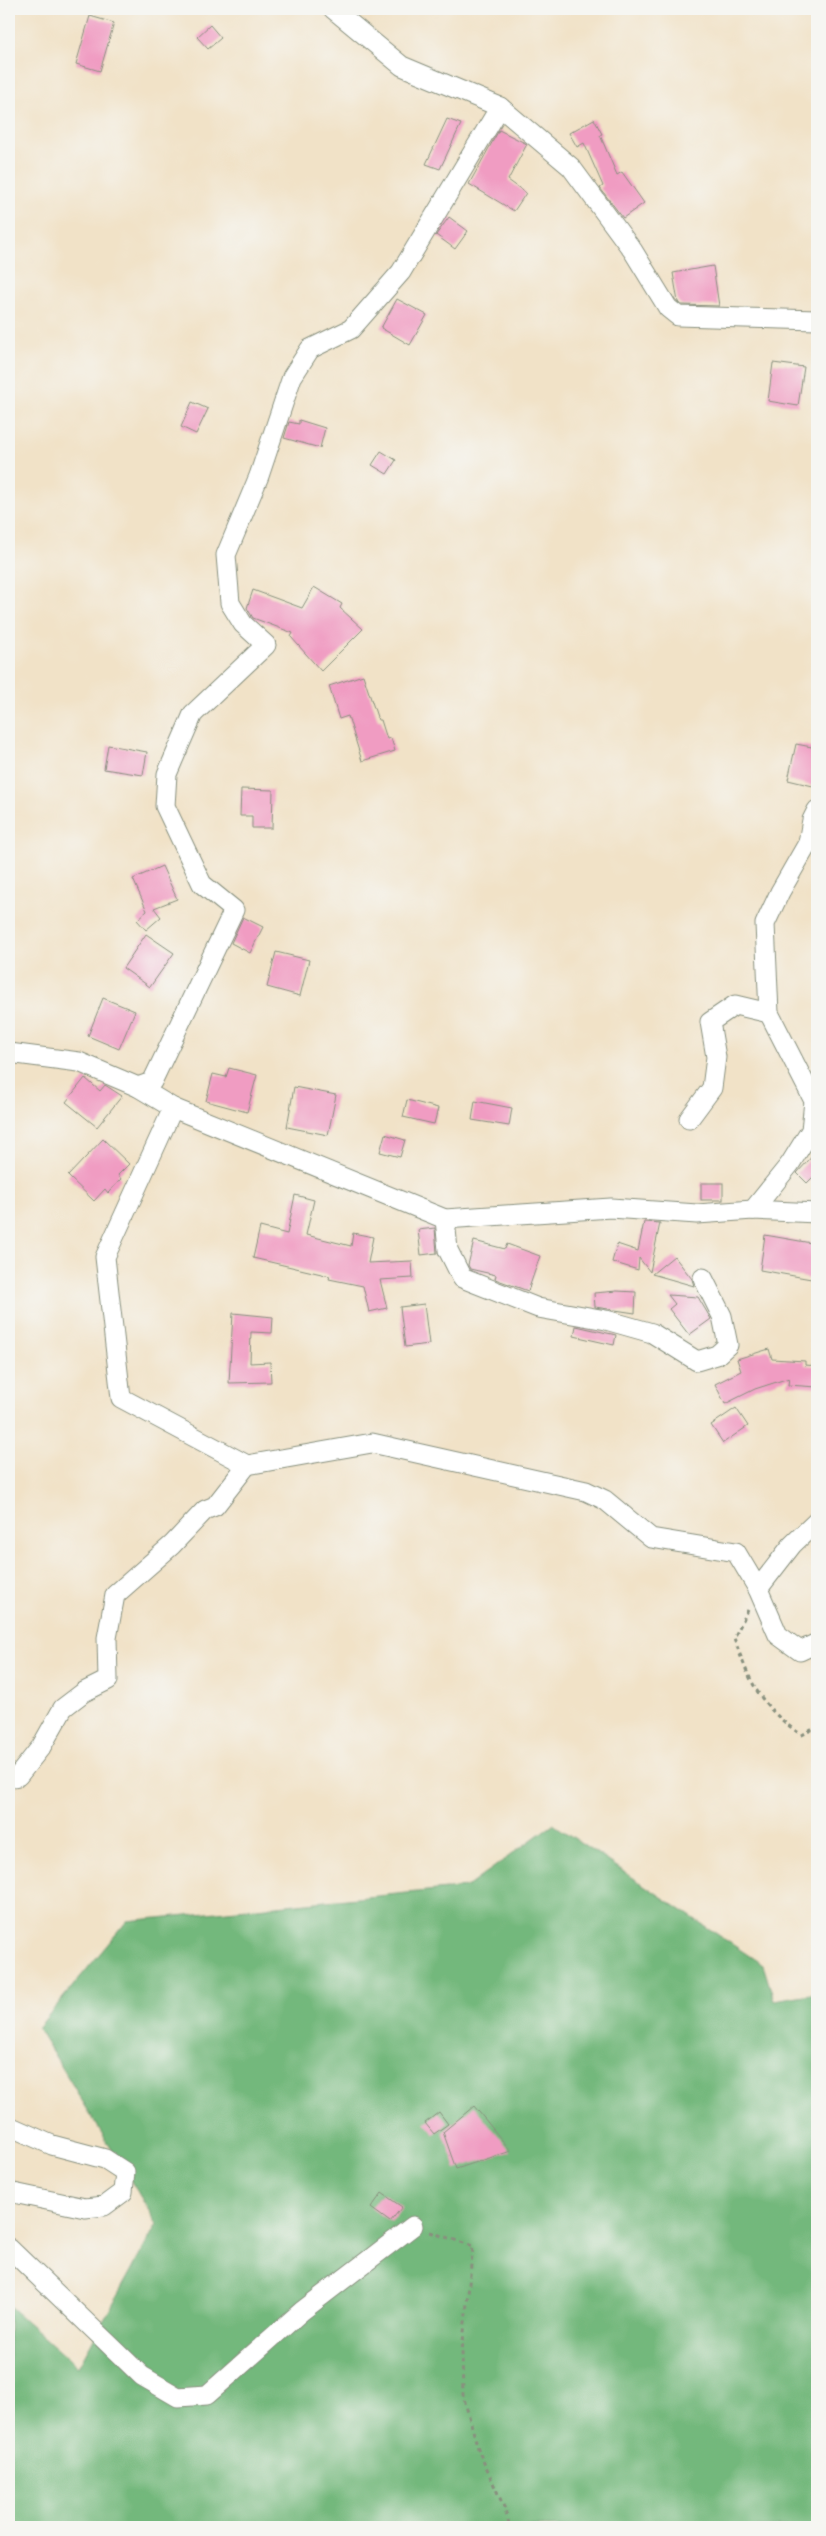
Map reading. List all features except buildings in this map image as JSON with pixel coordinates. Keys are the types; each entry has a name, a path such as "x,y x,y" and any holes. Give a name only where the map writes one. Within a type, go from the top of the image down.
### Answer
{"street":[{"path":"333,9 402,66 500,107 571,167 634,252 668,308 678,316 817,320"},
{"path":"138,1088 152,1082 234,910 202,884 165,806 167,774 193,714 266,645 243,624 230,603 226,555 258,476 292,377 310,348 351,328 401,272 500,107"},
{"path":"752,1210 790,1164 811,1130 814,1101 769,1013 765,924 780,892 813,845 812,820 817,810"},
{"path":"689,1119 712,1088 716,1057 710,1022 735,1005 769,1013"},
{"path":"9,1053 79,1062 138,1088 173,1108 445,1219 610,1208 697,1214 752,1210 817,1213"},
{"path":"173,1108 106,1257 121,1398 247,1465 372,1443 586,1491 605,1500 651,1538 736,1552 758,1589 778,1635 800,1651 817,1643"},
{"path":"445,1219 448,1250 462,1278 538,1308 606,1320 652,1334 697,1361 717,1354 728,1345 722,1316 702,1278"},
{"path":"9,1778 18,1776 41,1747 63,1708 84,1692 108,1680 107,1638 116,1595 172,1545 205,1510 215,1506 247,1465"},
{"path":"758,1589 792,1545 817,1521"},
{"path":"9,2126 52,2146 105,2159 125,2172 123,2192 104,2206 85,2208 9,2192"},
{"path":"9,2248 142,2376 178,2397 207,2395 302,2311 413,2226"}],"path":[{"path":"758,1589 734,1638 749,1681 780,1720 802,1735 817,1727"},
{"path":"413,2226 473,2246 462,2350 463,2395 479,2452 504,2507 510,2527"}],"green space":[{"path":"553,1824 763,1965 774,2000 817,1993 817,2527 9,2527 9,2306 78,2367 157,2224 38,2028 127,1921 467,1887"}]}
